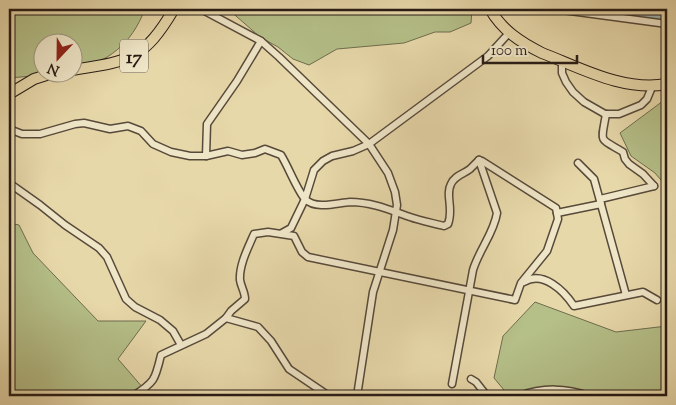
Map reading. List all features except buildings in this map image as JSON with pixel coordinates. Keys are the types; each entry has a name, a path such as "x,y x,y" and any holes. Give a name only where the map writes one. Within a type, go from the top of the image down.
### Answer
{"main road":[{"name":"17","path":"82,68 111,64 134,56 149,45 174,9"},
{"path":"490,9 509,33 530,47 619,82 652,87 667,84"},
{"path":"9,94 32,80"}],"street":[{"path":"201,9 261,41 369,144 388,173 395,192 396,211 393,230 373,292 357,396"},
{"path":"555,9 667,24"},
{"path":"282,233 291,228 305,199 314,170 322,161 369,144 488,56 509,33"},
{"path":"206,156 207,124 237,81 261,41"},
{"path":"562,60 562,74 573,92 584,102 606,114 620,114 641,105 647,99 652,87"},
{"path":"557,213 654,186 643,174 629,164 623,152 605,143 602,138 606,114"},
{"path":"9,129 22,134 40,134 84,123 110,129 128,126 141,131 153,144 171,152 190,156 206,156 228,151 242,155 265,149 281,155 305,199 316,204 367,203 444,226 448,224 452,216 449,193 451,184 457,176 469,170 479,160"},
{"path":"134,396 151,385 155,378 160,355 206,334 245,300 244,291 240,284 240,274 254,234 268,232 294,236 302,252 308,257 515,300 521,283 547,252 556,223 556,208 479,160"},
{"path":"452,384 477,258 496,220 498,212 479,160"},
{"path":"578,163 594,179 626,295"},
{"path":"9,183 40,204 65,226 99,248 107,257 126,299 135,307 160,320 173,331 181,344"},
{"path":"518,288 529,279 540,279 554,284 574,306 643,292 656,300"},
{"path":"226,318 258,328 271,341 289,369 330,396"},
{"path":"470,380 476,382 487,396"},
{"path":"520,396 550,390 577,392 588,396"}],"green space":[{"path":"9,9 145,9 126,42 108,56 82,68 82,32 32,32 32,76 9,78"},
{"path":"228,9 472,9 471,23 450,32 435,32 404,43 337,49 309,65 293,59 278,47 260,37"},
{"path":"667,98 667,187 655,173 631,156 620,133"},
{"path":"9,223 19,225 33,253 98,321 146,321 118,359 150,396 9,396"},
{"path":"535,302 616,332 667,326 667,392 663,396 509,396 494,378 503,336"}],"waterway":[{"path":"615,9 667,16"}]}
